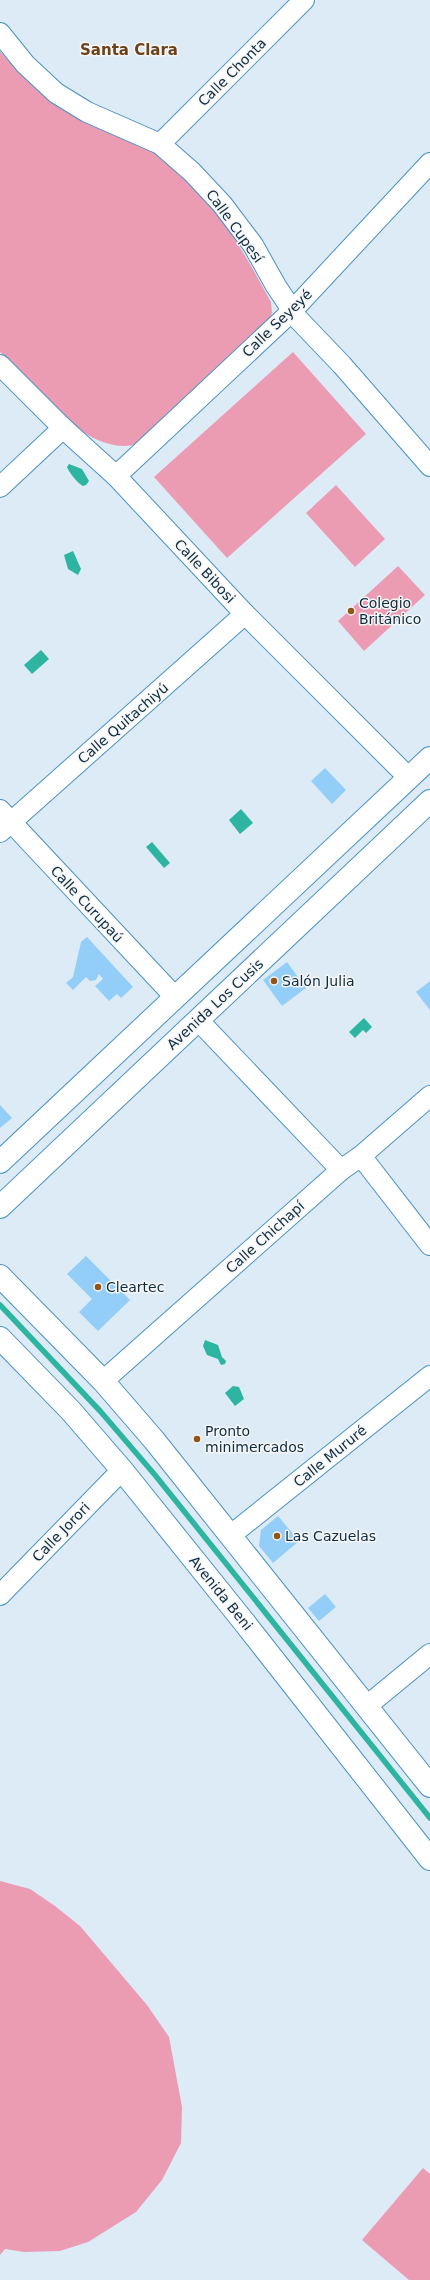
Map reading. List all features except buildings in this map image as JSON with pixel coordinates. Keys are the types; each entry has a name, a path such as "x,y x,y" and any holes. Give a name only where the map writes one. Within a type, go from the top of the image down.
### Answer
{"street":[{"name":"Calle Chonta","path":"160,144 304,0"},
{"name":"Calle Cupesí","path":"0,34 25,64 56,94 87,112 160,144 192,172 222,204 253,245 292,311 427,457"},
{"name":"Calle Seyeyé","path":"116,476 292,311 430,163"},
{"name":"Calle Bibosi","path":"0,365 63,428 116,476 245,614 409,778"},
{"path":"0,487 63,428"},
{"name":"Calle Quitachiyú","path":"4,821 245,614"},
{"path":"0,1162 430,758"},
{"name":"Avenida Los Cusis","path":"0,1207 430,801"},
{"name":"Calle Curupaú","path":"4,821 175,997"},
{"path":"224,951 246,975"},
{"path":"198,1020 341,1170"},
{"name":"Calle Chichapí","path":"103,1381 341,1170 361,1156 430,1096"},
{"path":"361,1156 430,1245"},
{"path":"0,1276 103,1381 154,1440 368,1706 430,1786"},
{"name":"Avenida Beni","path":"0,1338 71,1411 122,1470 244,1622 430,1859"},
{"name":"Calle Mururé","path":"231,1535 430,1376"},
{"name":"Calle Jorori","path":"0,1595 122,1470"},
{"path":"368,1706 430,1654"}],"shaded area":[{"path":"0,51 33,83 51,96 150,150 189,180 205,198 234,238 271,302 272,313 265,328 140,443 121,446 101,441 82,431 62,417 44,400 0,352"},
{"path":"293,352 366,434 227,558 154,477"},
{"path":"69,464 82,469 89,481 86,485 83,486 78,482 67,467"},
{"path":"336,485 385,539 355,567 306,513"},
{"path":"73,551 81,569 78,575 68,569 64,555"},
{"path":"398,566 425,595 364,651 338,621"},
{"path":"41,650 49,659 32,674 24,665"},
{"path":"241,809 253,823 240,834 229,820"},
{"path":"152,842 170,863 164,868 146,847"},
{"path":"364,1018 372,1027 366,1033 363,1030 355,1038 349,1032"},
{"path":"205,1340 218,1345 222,1357 226,1361 225,1364 221,1365 218,1359 207,1355 203,1346"},
{"path":"233,1386 239,1387 244,1399 235,1406 225,1393"},
{"path":"0,1881 30,1889 55,1906 80,1926 147,2005 169,2037 182,2107 181,2143 162,2180 136,2212 88,2242 60,2251 24,2252 5,2249 0,2255"},
{"path":"423,2168 430,2174 430,2280 409,2280 362,2240"}],"waterway":[{"path":"0,1305 101,1412 155,1475 430,1818"}],"place":[{"name":"Colegio Británico","path":"351,611"},
{"name":"Salón Julia","path":"274,981"},
{"name":"Cleartec","path":"98,1287"},
{"name":"Pronto minimercados","path":"197,1439"},
{"name":"Las Cazuelas","path":"277,1536"}],"district":[{"name":"Santa Clara","path":"129,50"}]}
